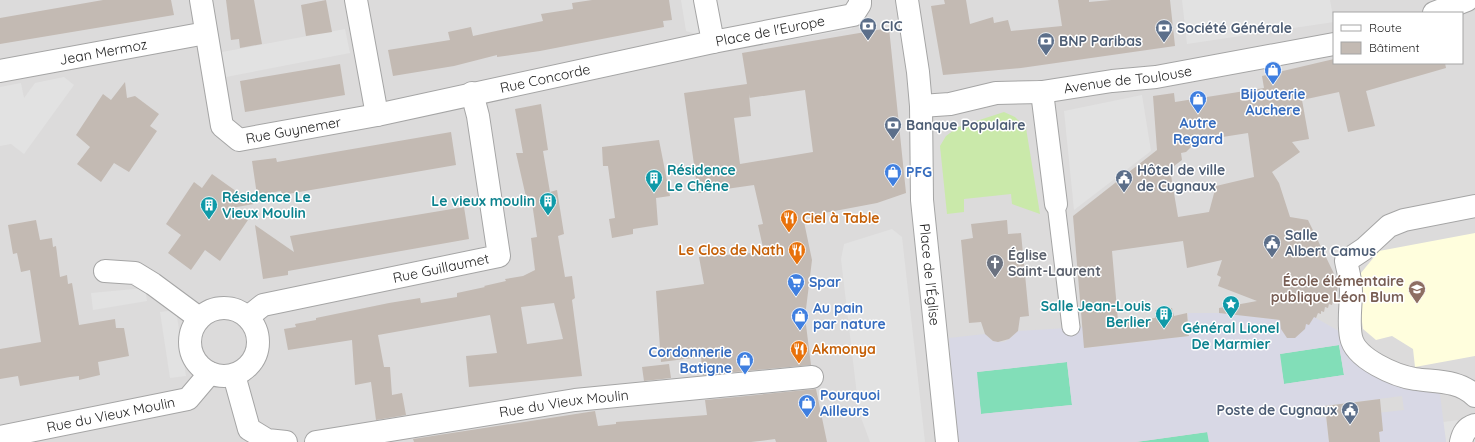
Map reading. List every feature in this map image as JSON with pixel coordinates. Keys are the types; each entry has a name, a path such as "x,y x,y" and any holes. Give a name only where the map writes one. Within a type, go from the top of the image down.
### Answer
{"street":[{"name":"Rue Guynemer","path":"201,0 222,126 239,140 376,115"},
{"path":"356,0 376,115"},
{"name":"Place de l'Europe","path":"705,0 713,42 853,15 860,4 860,0"},
{"name":"Place de l'Église","path":"907,0 918,72 921,106 922,200 947,442"},
{"path":"1437,12 1468,0"},
{"name":"Jean Mermoz","path":"0,71 206,33"},
{"name":"Rue Concorde","path":"376,115 713,42"},
{"name":"Avenue de Toulouse","path":"921,106 950,104 996,93 1042,92 1112,81 1156,77 1333,44"},
{"path":"1042,92 1071,327"},
{"name":"Rue Guillaumet","path":"248,317 263,305 499,256 478,116 472,93"},
{"path":"1475,206 1404,220 1389,226 1364,249 1346,261 1351,289 1351,338 1358,350 1368,360 1380,366 1414,379 1450,382 1475,396"},
{"path":"105,270 135,274 153,284 199,318"},
{"path":"218,308 229,308 239,311 248,317 256,327 259,338 258,350 253,362 244,370 234,375 225,376 210,373 199,365 192,354 190,342 192,329 199,318 208,311 218,308"},
{"name":"Rue du Vieux Moulin","path":"0,438 188,399 210,373"},
{"path":"234,375 249,429 267,440 286,442"},
{"name":"Rue du Vieux Moulin","path":"316,442 575,400 812,377"},
{"path":"1461,442 1462,434 1469,427 1475,425"}],"shaded area":[{"path":"0,0 1475,0 1475,442 0,442"},
{"path":"681,0 847,0 852,29 741,48 686,31"},
{"path":"1182,0 1330,0 1333,22 1187,44"},
{"path":"345,29 350,53 226,77 222,52"},
{"path":"64,77 74,85 24,154 11,144 0,146 0,87 21,83 24,98 35,83"},
{"path":"1142,95 1151,151 1074,210 1064,111"},
{"path":"892,229 902,237 925,442 870,442 859,412 841,259 844,244"},
{"name":"École élémentaire publique Léon Blum","path":"1475,233 1475,356 1415,367 1413,349 1392,336 1376,340 1363,329 1356,279 1379,251"},
{"path":"145,288 147,301 93,310 91,293"},
{"path":"176,310 186,376 170,378 160,312"},
{"path":"1188,313 1222,313 1280,320 1281,329 1287,338 1305,328 1306,324 1312,321 1314,317 1351,338 1358,350 1439,386 1446,442 1380,442 1379,432 1383,431 1381,413 1377,413 1404,410 1402,396 1315,407 1317,418 1326,417 1329,442 1209,442 1207,432 1136,442 957,442 949,338 985,334 993,341 1004,342 1018,331 1083,327 1085,348 1158,340 1159,338 1175,336 1175,338 1189,336","holes":["1339,345 1344,375 1284,384 1280,354","1067,362 1072,405 981,414 977,372"]},
{"path":"1475,418 1475,442 1446,442 1443,422"}],"green space":[{"path":"1004,112 1015,117 1026,128 1040,214 1012,204 1011,194 964,199 964,212 947,214 940,146 946,136 958,127"},
{"path":"1339,345 1344,375 1284,384 1279,354"},
{"path":"1067,362 1072,405 981,414 976,372"},
{"path":"1208,432 1209,442 1136,442"}],"building":[{"path":"103,0 171,0 174,15 0,44 0,18"},
{"path":"226,0 254,0 262,44 240,48 239,39 231,40"},
{"path":"326,0 332,32 306,36 301,5"},
{"path":"592,0 669,0 672,20 663,21 664,27 540,51 497,57 497,55 454,66 393,76 388,50 450,40 448,32 471,27 473,36 543,21 541,14 573,9 572,3"},
{"path":"944,0 966,0 970,24 993,17 994,23 1008,20 1011,31 1062,26 1058,0 1089,0 1089,2 1111,0 1170,0 1175,46 1021,68 943,75 931,6 945,4"},
{"path":"889,28 906,193 877,203 803,217 812,260 805,317 811,365 703,375 701,357 661,362 656,291 704,284 699,257 764,252 758,225 763,224 754,185 698,193 684,93 747,84 742,53","holes":["805,90 813,152 740,164 734,118 751,116 749,98"]},
{"path":"1333,59 1333,64 1445,64 1446,68 1366,91 1375,126 1348,132 1339,92 1302,100 1309,139 1292,142 1300,152 1272,172 1279,183 1290,217 1308,220 1338,282 1336,302 1333,301 1332,305 1329,304 1328,308 1325,307 1324,312 1321,311 1321,314 1318,313 1316,318 1314,317 1309,325 1306,324 1305,329 1295,338 1287,338 1281,329 1280,320 1219,313 1219,308 1257,301 1218,286 1221,277 1217,275 1222,260 1187,268 1183,241 1112,251 1118,321 1155,318 1155,310 1172,308 1174,316 1187,313 1189,336 1084,348 1073,216 1157,150 1153,96 1174,93 1175,102 1264,88 1262,76","holes":["1248,133 1254,177 1216,186 1209,212 1178,217 1170,169 1182,160 1181,153 1186,152 1197,141"]},
{"path":"340,64 345,95 245,112 240,81"},
{"path":"125,82 127,98 135,96 159,114 150,126 157,131 129,172 114,163 101,182 77,164 90,147 76,135 103,94 111,100"},
{"path":"541,104 548,150 543,151 550,192 557,190 564,234 558,236 565,277 572,276 575,298 572,300 582,376 469,387 466,356 497,353 490,315 378,335 384,367 390,367 392,395 402,393 406,415 376,420 371,382 355,385 352,340 288,350 284,329 296,327 295,324 316,320 316,318 389,303 420,298 421,303 457,297 457,293 506,281 505,279 523,276 535,270 531,238 537,237 531,196 526,197 516,153 523,153 515,109","holes":["554,303 563,339 527,344 521,307"]},
{"path":"451,132 456,165 282,195 281,191 257,195 252,161 276,158 277,162"},
{"path":"659,140 670,196 656,198 658,225 633,229 633,234 612,238 609,219 615,218 608,166 603,166 602,147"},
{"name":"Résidence Le Vieux Moulin","path":"212,174 254,204 231,208 248,220 220,261 205,250 191,270 168,253 181,235 166,224 194,182 202,188"},
{"path":"464,207 469,239 288,271 288,275 263,279 255,225 294,252 290,236"},
{"path":"36,220 40,240 52,238 53,247 56,246 60,277 67,275 68,284 72,283 79,325 115,319 116,328 124,328 129,356 98,362 100,375 79,380 79,376 70,377 20,386 18,376 0,379 0,349 41,342 30,270 21,272 17,253 13,254 8,225"},
{"name":"Église Saint-Laurent","path":"1007,220 1008,234 1021,233 1029,316 1020,317 1018,331 1009,339 998,342 993,341 985,334 981,322 969,323 961,240 973,238 971,224"},
{"path":"669,364 671,378 644,381 642,367"},
{"path":"816,389 827,442 776,442 775,439 751,442 414,442 413,439 595,411 598,426 616,424 616,422 707,415 705,400"},
{"name":"Poste de Cugnaux","path":"1380,399 1383,431 1379,432 1380,442 1329,442 1325,406"}],"place":[{"name":"CIC","path":"868,41"},
{"name":"Société Générale","path":"1164,43"},
{"name":"BNP Paribas","path":"1046,56"},
{"name":"Bijouterie Auchere","path":"1273,85"},
{"name":"Autre Regard","path":"1198,114"},
{"name":"Banque Populaire","path":"893,140"},
{"name":"PFG","path":"893,187"},
{"name":"Résidence Le Chêne","path":"654,193"},
{"name":"Hôtel de ville de Cugnaux","path":"1124,193"},
{"name":"Le vieux moulin","path":"548,216"},
{"name":"Résidence Le Vieux Moulin","path":"209,220"},
{"name":"Ciel à Table","path":"789,233"},
{"name":"Salle Albert Camus","path":"1272,258"},
{"name":"Le Clos de Nath","path":"797,265"},
{"name":"Église Saint-Laurent","path":"995,278"},
{"name":"Spar","path":"796,297"},
{"name":"École élémentaire publique Léon Blum","path":"1417,304"},
{"name":"Général Lionel De Marmier","path":"1231,319"},
{"name":"Salle Jean-Louis Berlier","path":"1164,329"},
{"name":"Au pain par nature","path":"800,331"},
{"name":"Akmonya","path":"799,364"},
{"name":"Cordonnerie Batigne","path":"745,375"},
{"name":"Pourquoi Ailleurs","path":"807,418"},
{"name":"Poste de Cugnaux","path":"1350,425"}]}
